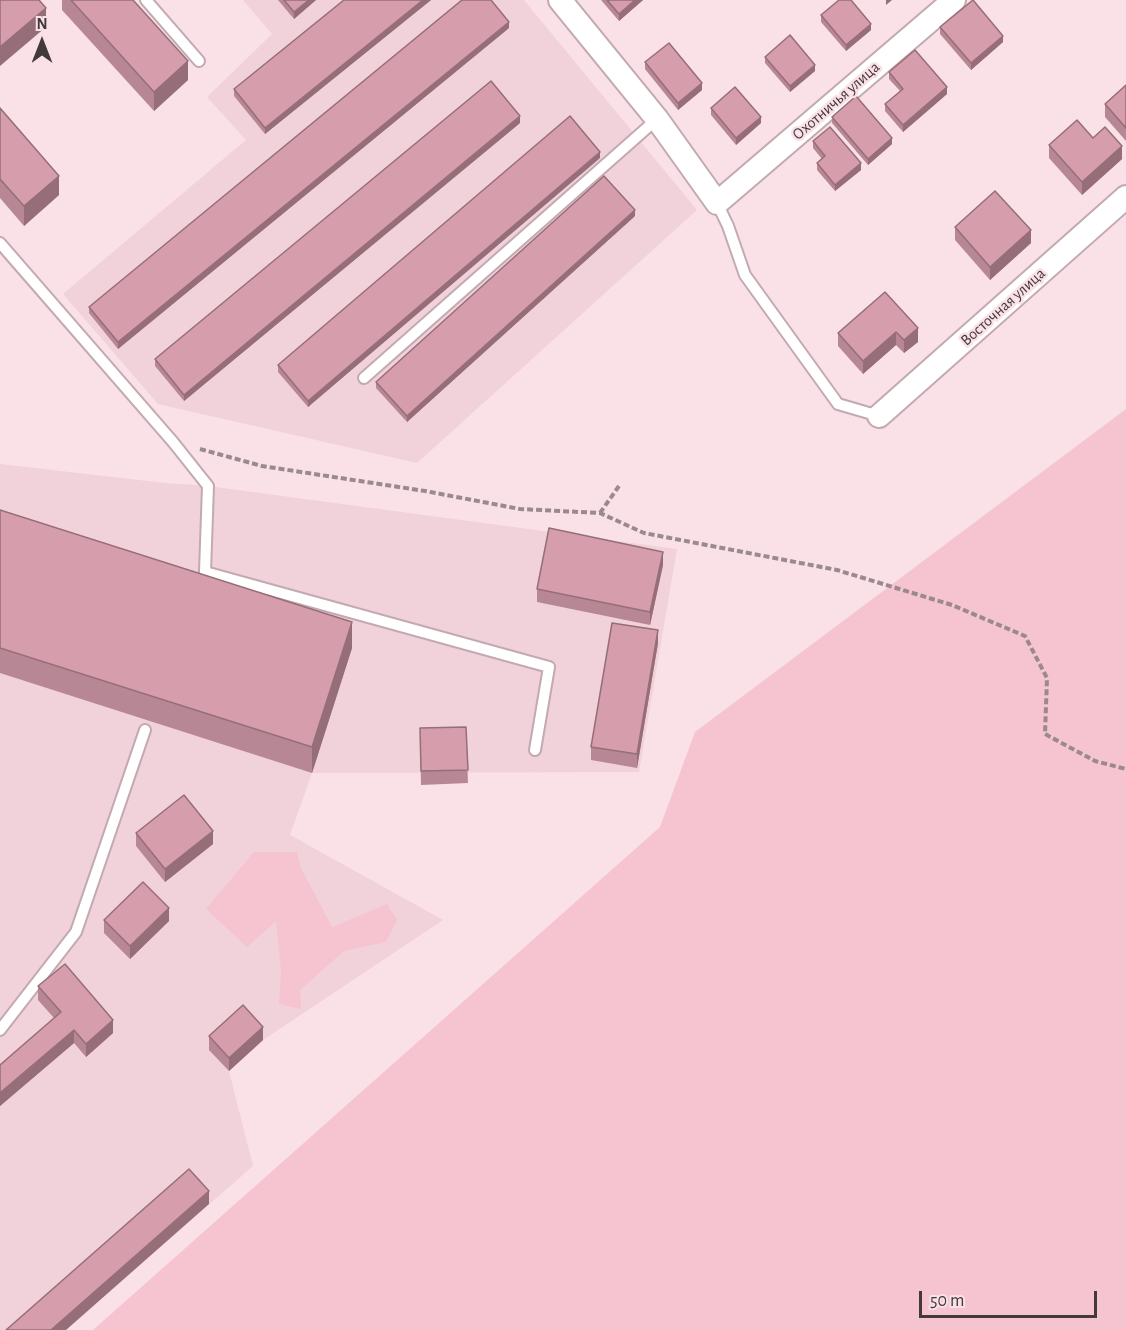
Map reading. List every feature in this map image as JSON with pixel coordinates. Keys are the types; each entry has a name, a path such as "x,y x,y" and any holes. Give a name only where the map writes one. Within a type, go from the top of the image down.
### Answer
{"street":[{"path":"560,0 657,119 717,202"},
{"name":"Охотничья улица","path":"717,202 954,0"},
{"name":"Восточная улица","path":"879,416 1126,197"}],"lane":[{"path":"146,0 199,61"},
{"path":"364,378 657,119"},
{"path":"717,202 728,225 745,275 838,404 879,416"},
{"path":"0,243 173,442 208,486 205,572 549,667 535,750"},
{"path":"0,1030 76,932 145,730"}],"path":[{"path":"173,442 262,466 425,491 520,509 600,513 644,533 837,570 952,605 1025,636 1047,678 1046,734 1095,761 1126,769"},
{"path":"600,513 618,486"}],"shaded area":[{"path":"243,0 524,0 697,210 417,463 158,404 63,294 246,140 207,97 272,34"},
{"path":"1126,409 1126,1330 93,1330 660,827 695,732"},
{"path":"0,464 208,486 677,549 639,772 312,773 290,835 443,920 263,1040 229,1071 253,1166 66,1330 0,1330"},
{"path":"254,852 297,852 301,868 332,927 387,904 397,920 386,942 344,951 300,990 301,1009 279,1004 281,971 276,921 247,947 206,909"}],"building":[{"path":"0,0 39,0 46,8 0,47"},
{"path":"71,0 133,0 188,61 154,92"},
{"path":"284,0 309,0 294,12"},
{"path":"344,0 423,0 265,128 234,89"},
{"path":"462,0 491,0 509,22 118,342 89,307"},
{"path":"607,0 635,0 619,14"},
{"path":"839,0 851,0 871,24 846,45 821,15"},
{"path":"973,0 1003,36 971,63 940,27"},
{"path":"790,35 815,65 790,86 765,57"},
{"path":"669,43 702,83 678,103 645,62"},
{"path":"915,50 947,87 903,125 885,104 903,89 889,72"},
{"path":"491,81 520,116 184,395 155,359"},
{"path":"1126,85 1126,128 1105,104"},
{"path":"735,87 761,117 736,138 711,108"},
{"path":"856,96 892,138 868,159 832,117"},
{"path":"0,108 59,176 24,206 0,179"},
{"path":"570,116 600,152 308,401 278,365"},
{"path":"1077,120 1093,138 1105,127 1122,146 1082,182 1049,145"},
{"path":"830,127 861,163 835,185 817,163 825,156 813,141"},
{"path":"604,176 635,210 407,416 376,382"},
{"path":"995,191 1031,230 990,267 955,227"},
{"path":"885,292 918,328 904,340 896,332 863,361 838,333"},
{"path":"0,510 352,622 312,747 0,648"},
{"path":"549,528 663,552 650,612 537,589"},
{"path":"612,623 658,630 637,754 591,747"},
{"path":"466,727 468,770 421,771 420,728"},
{"path":"184,795 213,831 165,869 136,833"},
{"path":"143,882 169,908 130,946 104,920"},
{"path":"65,964 113,1020 86,1044 74,1030 0,1093 0,1065 61,1012 38,986"},
{"path":"243,1005 263,1027 229,1058 209,1036"},
{"path":"189,1169 209,1191 51,1330 6,1330"}]}
